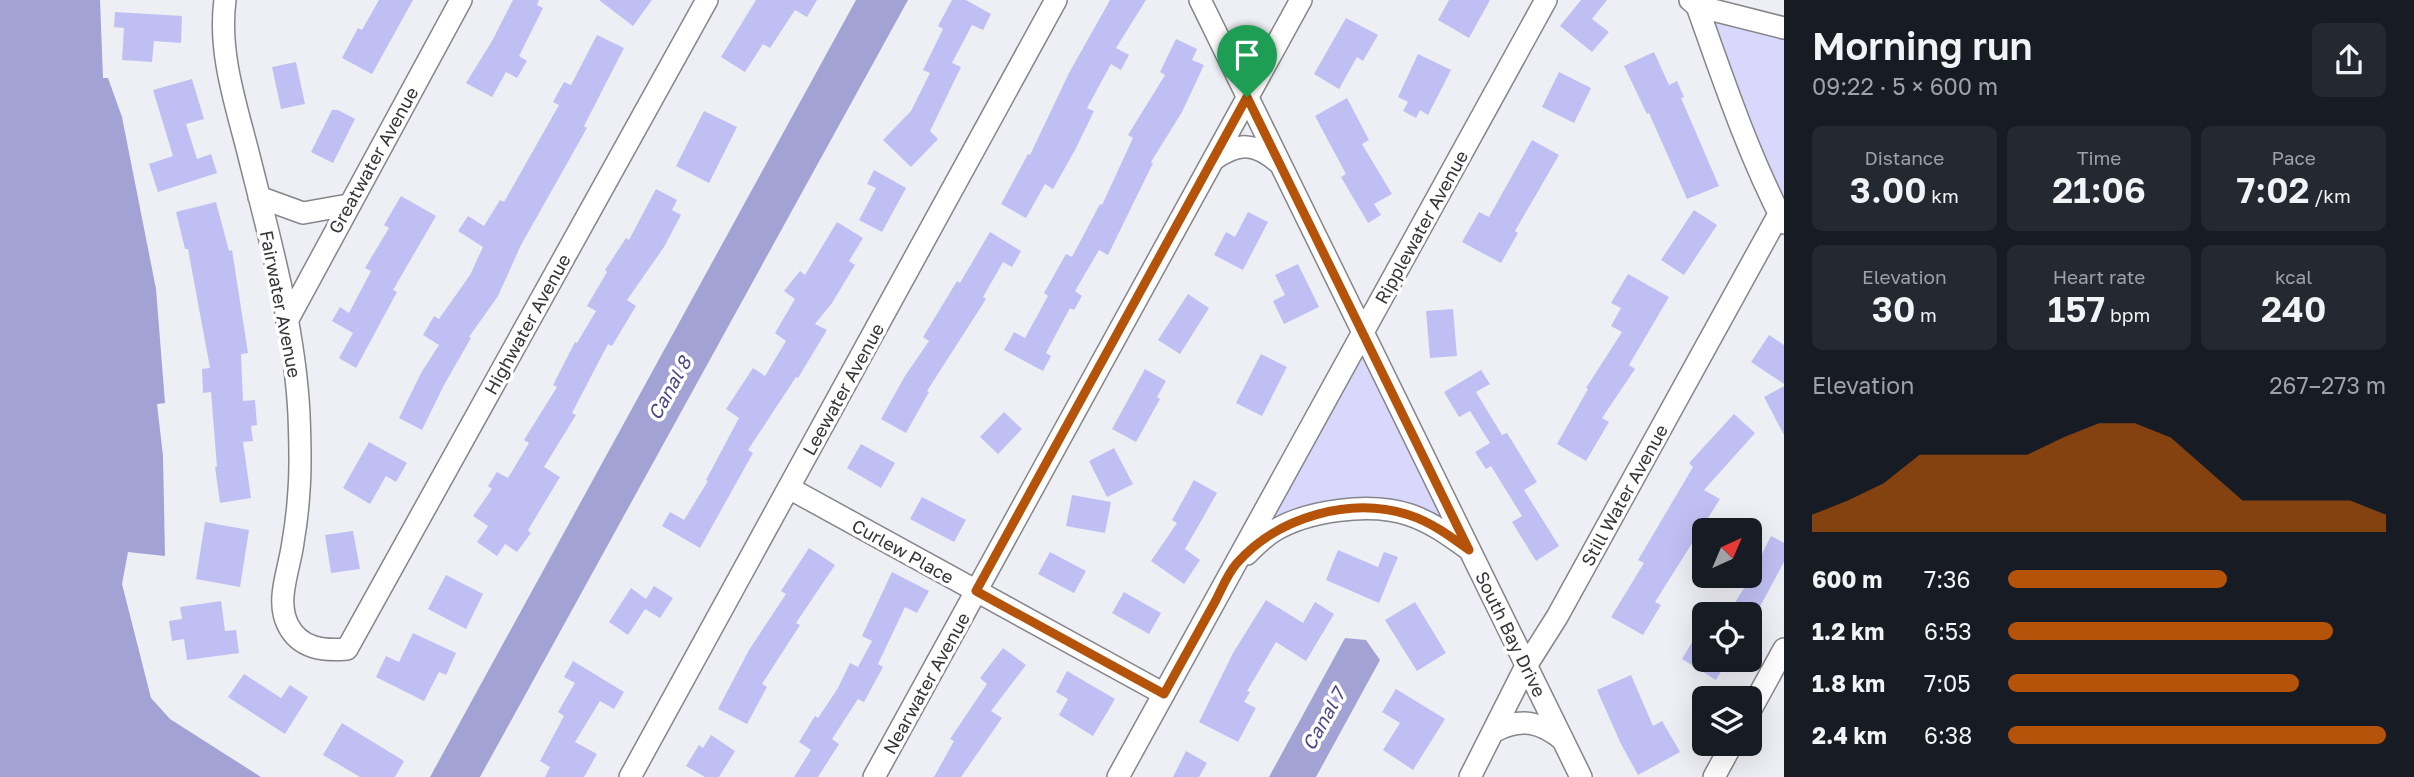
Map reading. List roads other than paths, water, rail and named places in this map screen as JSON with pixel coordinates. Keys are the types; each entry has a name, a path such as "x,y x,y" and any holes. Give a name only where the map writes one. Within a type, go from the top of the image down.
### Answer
{"street":[{"name":"Fairwater Avenue","path":"225,0 222,23 224,54 297,371 299,490 293,544 283,594 284,611 288,625 296,637 307,645 325,650 347,649"},
{"name":"Greatwater Avenue","path":"287,321 461,0"},
{"name":"Highwater Avenue","path":"347,649 707,0"},
{"name":"Leewater Avenue","path":"630,777 1056,0"},
{"name":"South Bay Drive","path":"1200,0 1581,777"},
{"name":"Nearwater Avenue","path":"874,777 1301,0"},
{"name":"Ripplewater Avenue","path":"1118,777 1546,0"},
{"path":"1694,3 1784,28"},
{"path":"1694,3 1782,218"},
{"path":"1213,160 1229,149 1251,146 1261,149 1279,163"},
{"path":"259,197 303,213 348,205"},
{"name":"Still Water Avenue","path":"1470,777 1526,666 1558,617 1782,218"},
{"name":"Curlew Place","path":"789,488 1164,694"},
{"name":"Ripplewater Avenue","path":"1235,564 1270,533 1303,519 1340,510 1393,511 1412,516 1469,550"},
{"path":"1762,689 1784,649"},
{"path":"1495,731 1506,725 1532,722 1549,729 1563,740"},
{"path":"1714,777 1725,756"}],"water":[{"path":"0,0 100,0 103,78 108,78 122,117 156,289 165,403 157,404 163,456 165,556 128,552 122,584 151,698 170,719 261,777 0,777"},
{"name":"Canal 8","path":"856,0 908,0 480,777 430,777"},
{"name":"Canal 7","path":"1345,638 1366,640 1380,660 1316,777 1269,777"}]}
